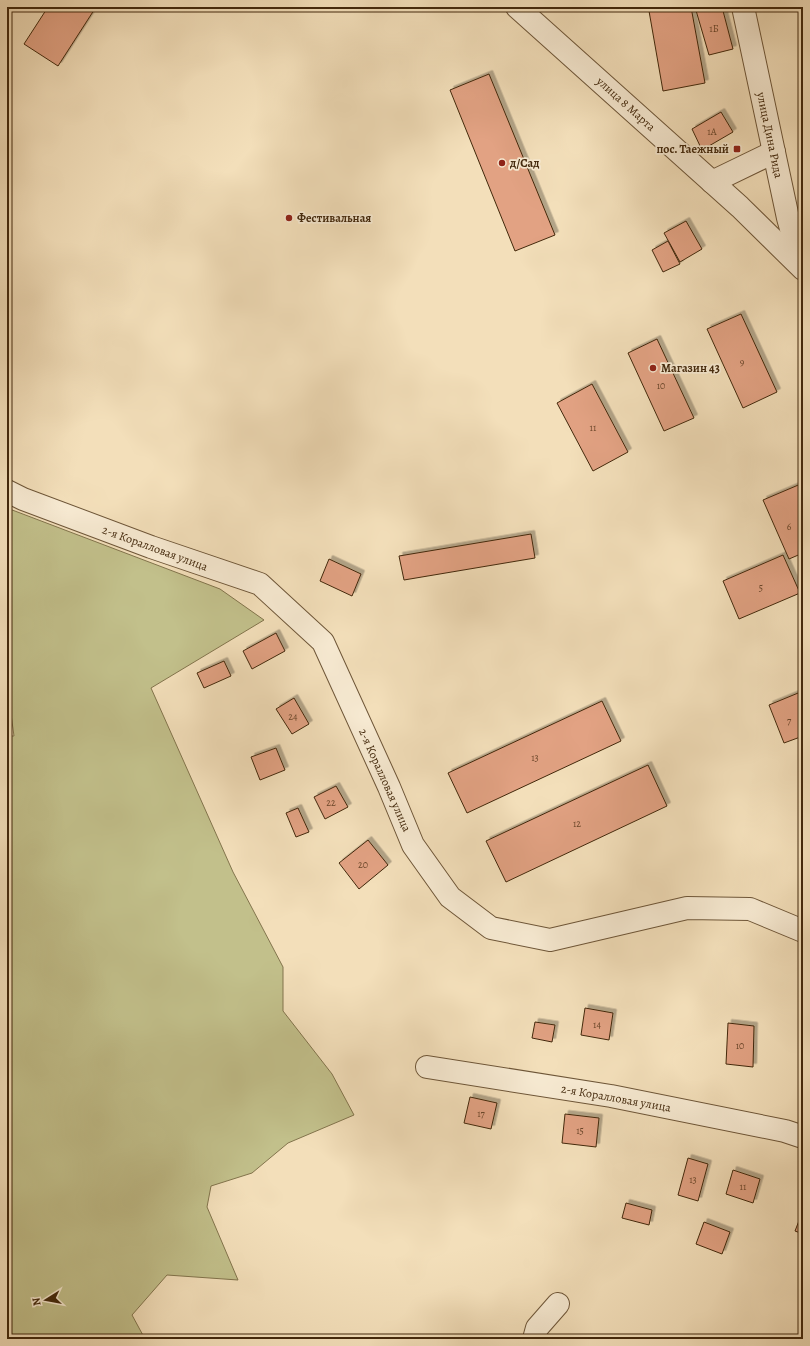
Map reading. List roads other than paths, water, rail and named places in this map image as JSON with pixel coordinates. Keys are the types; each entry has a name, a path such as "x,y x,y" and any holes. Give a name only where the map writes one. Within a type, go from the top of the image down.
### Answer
{"street":[{"name":"улица 8 Марта","path":"517,7 740,207 803,269"},
{"name":"улица Дина Рида","path":"743,7 790,224 795,244 803,261"},
{"path":"712,182 774,152"},
{"name":"2-я Коралловая улица","path":"7,491 23,499 151,547 260,584 323,642 389,787 413,845 450,897 491,928 550,940 687,908 750,909 803,931"},
{"name":"2-я Коралловая улица","path":"427,1067 611,1096 785,1131 803,1137"},
{"path":"534,1339 537,1328 558,1304"}],"place":[{"name":"пос. Таежный","path":"737,149"},
{"name":"д/Сад","path":"502,163"},
{"name":"Фестивальная","path":"289,218"},
{"name":"Магазин 43","path":"653,368"}]}
